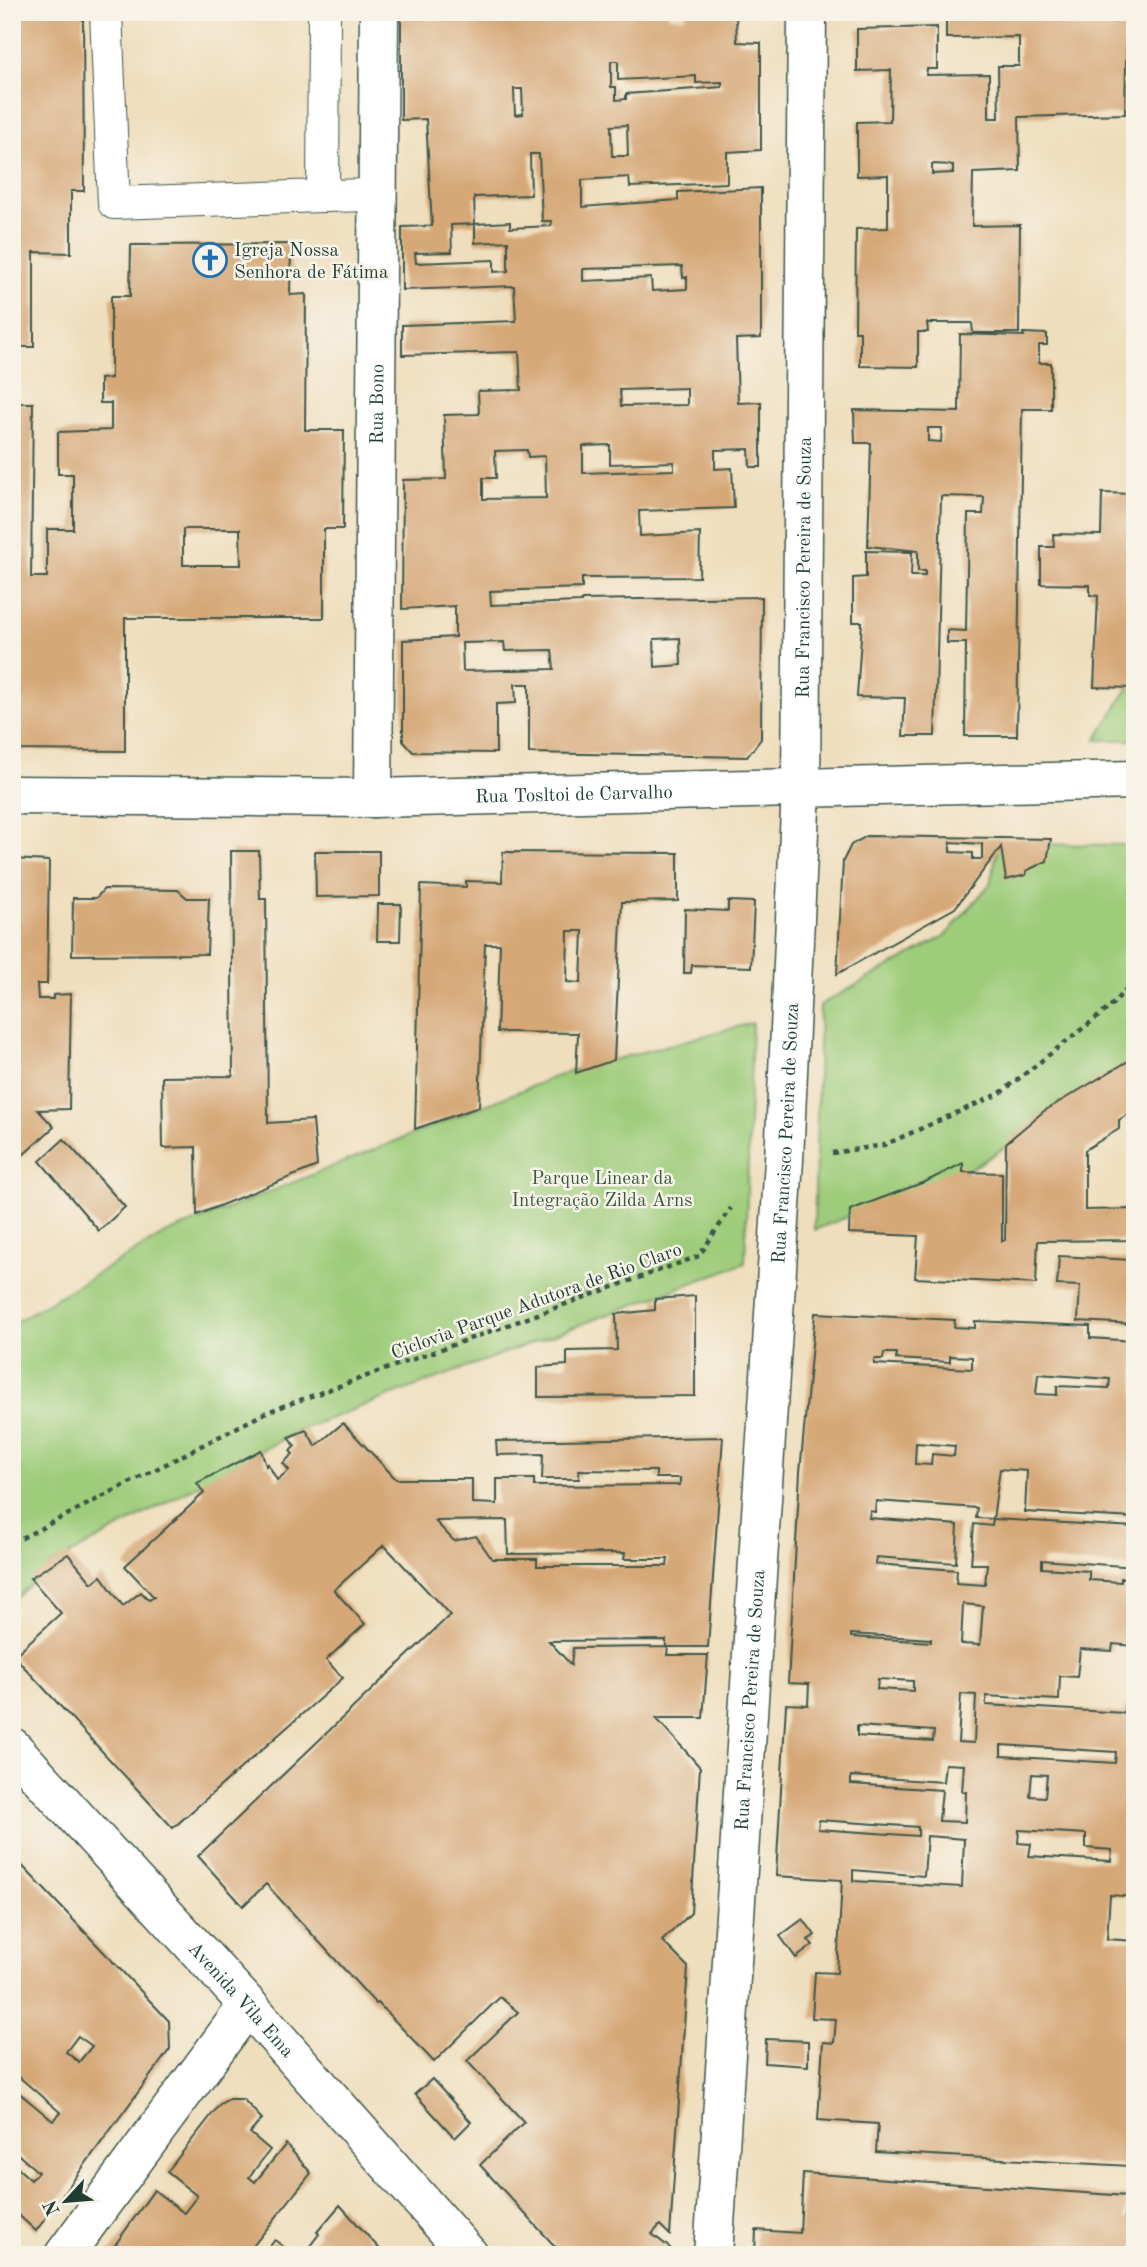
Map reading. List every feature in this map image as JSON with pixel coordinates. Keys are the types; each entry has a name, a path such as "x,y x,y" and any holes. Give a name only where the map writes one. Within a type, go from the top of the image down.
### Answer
{"street":[{"name":"Rua Bono","path":"373,798 379,12"},
{"name":"Rua Francisco Pereira de Souza","path":"713,2255 784,1160 801,788 807,12"},
{"name":"Rua Tosltoi de Carvalho","path":"12,795 373,798 1135,780"},
{"name":"Avenida Vila Ema","path":"12,1747 248,2005 469,2255"},
{"path":"64,2255 248,2005"}],"lane":[{"path":"106,12 114,203 378,195"},
{"path":"323,196 324,12"}],"path":[{"path":"784,1160 884,1145 999,1094 1109,1008 1135,979"},
{"name":"Ciclovia Parque Adutora de Rio Claro","path":"12,1536 22,1538 267,1412 699,1256 728,1211 784,1160"}],"green space":[{"path":"1135,677 1135,740 1096,740"},
{"path":"999,844 1135,845 1135,1056 1109,1082 972,1168 814,1230 820,1005 945,936 990,884"},
{"name":"Parque Linear da Integração Zilda Arns","path":"752,1023 745,1263 299,1430 51,1565 12,1602 12,1324 165,1234 567,1072"}],"building":[{"path":"12,12 83,12 84,191 71,191 71,253 34,252 34,347 12,347"},
{"path":"401,12 669,12 669,17 685,17 685,12 755,12 736,15 737,42 761,43 761,150 727,152 727,183 630,187 629,177 582,180 582,207 678,200 678,192 761,188 761,338 736,339 738,403 761,402 761,467 750,467 749,449 715,450 715,469 732,468 734,508 639,511 640,536 700,533 699,577 582,578 582,588 490,591 491,605 582,600 762,597 761,739 747,757 529,753 529,684 515,684 516,703 496,704 496,753 413,752 403,741 403,640 455,637 455,606 402,609 403,480 446,479 444,415 479,414 478,391 521,390 519,352 402,355 402,325 516,321 514,286 402,290 402,227 432,226 426,119 401,120","holes":["611,61 618,61 618,80 696,76 696,83 722,82 722,87 626,94 626,99 616,100 616,87 611,87","514,89 522,89 523,114 515,115","627,125 628,156 612,156 611,126","530,154 539,154 542,221 552,221 551,226 510,228 510,222 475,224 474,197 531,195","475,224 475,243 508,241 508,271 494,272 494,260 416,263 415,253 452,252 451,225","682,266 683,278 687,277 687,289 652,291 651,278 583,281 583,269","687,388 687,405 621,406 620,390","610,445 610,464 674,462 674,470 583,473 583,446","527,450 528,457 545,456 546,498 483,499 483,478 496,478 495,451","680,638 681,665 655,667 654,639","504,642 505,651 552,650 554,669 463,671 462,643"]},
{"path":"946,12 1127,12 1125,114 1019,117 1020,171 973,173 972,226 1020,225 1019,333 973,333 972,323 927,323 928,332 918,332 918,367 860,366 860,331 855,331 856,229 888,228 888,175 857,176 857,122 890,121 891,70 857,71 857,29 937,27 937,69 927,69 926,75 989,74 989,118 999,118 998,66 1019,66 1019,37 946,38","holes":["932,164 953,165 953,173 932,174"]},
{"path":"291,244 290,295 306,294 305,430 344,430 343,529 324,529 324,618 125,618 125,751 12,750 12,439 16,439 16,403 33,403 31,577 47,577 47,529 73,529 73,474 58,474 58,432 111,430 111,403 100,403 100,379 111,378 111,296 130,296 131,245","holes":["183,529 240,529 241,565 183,565"]},
{"path":"1023,333 1047,334 1047,345 1039,345 1039,363 1051,363 1051,409 1022,409 1017,736 965,736 966,643 947,643 947,630 966,631 968,514 983,514 984,497 941,496 935,736 903,736 905,698 857,697 862,622 853,622 853,578 866,577 866,551 912,552 911,576 925,576 925,571 918,571 918,551 868,546 871,443 855,443 854,410 959,412 960,334 1024,336","holes":["928,428 942,428 941,442 928,441"]},
{"path":"1102,493 1135,494 1135,688 1094,687 1098,596 1090,595 1090,585 1041,584 1041,547 1054,547 1053,534 1101,535"},
{"path":"867,836 1051,839 1047,861 1026,871 1026,875 1006,880 1001,847 955,908 837,974 843,861 851,845","holes":["950,842 982,844 982,859 973,859 973,853 950,852"]},
{"path":"231,851 259,851 260,899 266,899 268,1123 313,1120 317,1166 197,1215 196,1147 163,1148 162,1077 233,1076"},
{"path":"315,851 379,851 379,896 316,897"},
{"path":"503,852 678,853 678,901 622,902 614,1060 576,1073 578,1033 497,1032 500,944 485,944 479,1107 415,1129 421,885 466,887 466,881 502,882","holes":["568,931 583,931 581,983 567,982"]},
{"path":"12,859 49,861 47,984 37,984 38,999 53,999 53,995 71,994 69,1109 38,1110 54,1127 12,1165 12,1080 17,1086 17,1059 12,1059"},
{"path":"104,889 178,890 187,898 209,898 207,954 72,955 73,898 96,898"},
{"path":"728,901 754,902 751,967 692,965 691,973 684,973 685,909 728,911"},
{"path":"378,904 401,904 400,941 377,941"},
{"path":"1135,1057 1133,1111 1119,1120 1119,1129 1085,1150 1085,1210 1135,1209 1135,1240 1038,1241 1036,1284 915,1278 918,1236 849,1233 850,1210 927,1181 963,1163 963,1172 1002,1173 1002,1241 1005,1240 1006,1143 1044,1111"},
{"path":"64,1139 125,1207 99,1231 40,1161"},
{"path":"1133,1245 1135,1324 1078,1321 1080,1286 1057,1285 1059,1256 1132,1260"},
{"path":"695,1296 695,1396 538,1397 538,1367 567,1365 567,1351 617,1350 616,1314 655,1310 655,1299"},
{"path":"815,1313 955,1320 954,1327 975,1328 975,1321 1090,1326 1090,1338 1135,1341 1135,1518 1025,1512 1027,1471 1000,1469 993,1519 1135,1527 1135,1567 1042,1560 1042,1568 1089,1571 1089,1580 1121,1582 1121,1578 1135,1578 1135,1646 1113,1644 1112,1651 1080,1649 1077,1677 1060,1676 1059,1700 986,1696 986,1705 1124,1713 1125,1705 1135,1705 1135,1897 1110,1895 1107,1939 1135,1941 1135,2078 1130,2166 876,2152 878,2124 818,2120 823,2042 834,2043 836,2019 812,2018 815,1972 837,1973 842,1880 776,1876 786,1704 808,1705 809,1684 788,1683 800,1472","holes":["884,1353 897,1353 896,1359 950,1362 950,1356 972,1357 972,1369 874,1364 874,1359 883,1359","1038,1374 1110,1379 1109,1388 1057,1386 1057,1395 1036,1394","916,1443 955,1446 954,1456 932,1454 931,1465 915,1464","876,1501 977,1508 976,1518 993,1519 992,1526 974,1524 971,1564 987,1564 985,1585 956,1583 957,1570 875,1564 876,1557 956,1563 958,1525 869,1518 870,1511 875,1512","963,1604 983,1606 980,1645 961,1644","851,1634 931,1639 931,1642 851,1637","878,1679 913,1681 913,1691 877,1689","961,1694 976,1695 974,1743 958,1742","857,1726 934,1731 933,1741 857,1736","1001,1745 1116,1752 1115,1763 1001,1756","945,1764 964,1765 962,1792 966,1792 965,1822 939,1821 942,1790 851,1784 851,1776 943,1782","1032,1774 1047,1775 1045,1797 1030,1796","819,1820 918,1827 918,1836 818,1829","1019,1830 1086,1834 1086,1848 1112,1850 1111,1861 1029,1856 1031,1844 1018,1843","927,1836 964,1839 962,1887 853,1881 853,1870 924,1876"]},
{"path":"343,1423 396,1479 472,1479 472,1503 497,1504 497,1479 534,1479 534,1486 680,1485 680,1478 656,1478 656,1471 579,1470 579,1479 542,1479 543,1454 497,1455 496,1441 723,1437 708,1647 668,1647 667,1655 708,1655 703,1718 656,1718 700,1767 691,1913 662,1941 688,1967 670,2235 660,2225 652,2234 670,2248 669,2255 563,2255 480,2165 524,2122 467,2061 518,2012 500,1997 434,2062 378,2003 376,2004 266,1884 243,1906 198,1856 450,1615 384,1545 334,1590 365,1624 326,1660 343,1678 173,1828 14,1656 61,1613 30,1578 68,1554 92,1583 101,1576 123,1606 141,1592 149,1600 154,1597 125,1566 204,1493 197,1483 261,1450 266,1466 268,1464 277,1480 289,1470 283,1463 293,1454 290,1451 295,1446 289,1437 306,1430 316,1446","holes":["507,1520 508,1554 625,1553 624,1559 668,1559 667,1566 537,1566 537,1559 492,1559 476,1536 454,1541 435,1521","666,1640 668,1647 573,1648 571,1665 549,1641"]},
{"path":"12,1855 169,2021 170,2049 36,2231 12,2209 12,2163 31,2180 38,2172 12,2149 12,2087 53,2121 61,2113 12,2071","holes":["78,2036 92,2046 79,2062 66,2052"]},
{"path":"803,1919 815,1935 808,1940 813,1945 796,1958 780,1936"},
{"path":"766,2039 808,2041 808,2066 765,2063"},
{"path":"432,2079 471,2122 455,2138 415,2094"},
{"path":"229,2099 243,2099 262,2119 250,2133 270,2150 249,2177 255,2182 286,2144 311,2173 246,2255 108,2255 154,2190 184,2213 197,2196 167,2172 220,2104"},
{"path":"803,2173 1127,2196 1125,2219 1135,2219 1135,2255 755,2255 756,2230 800,2233"},
{"path":"340,2205 385,2255 303,2255 319,2234 317,2232"},
{"path":"275,2240 290,2252 288,2255 263,2255"}],"place":[{"name":"Igreja Nossa Senhora de Fátima","path":"210,260"}]}
